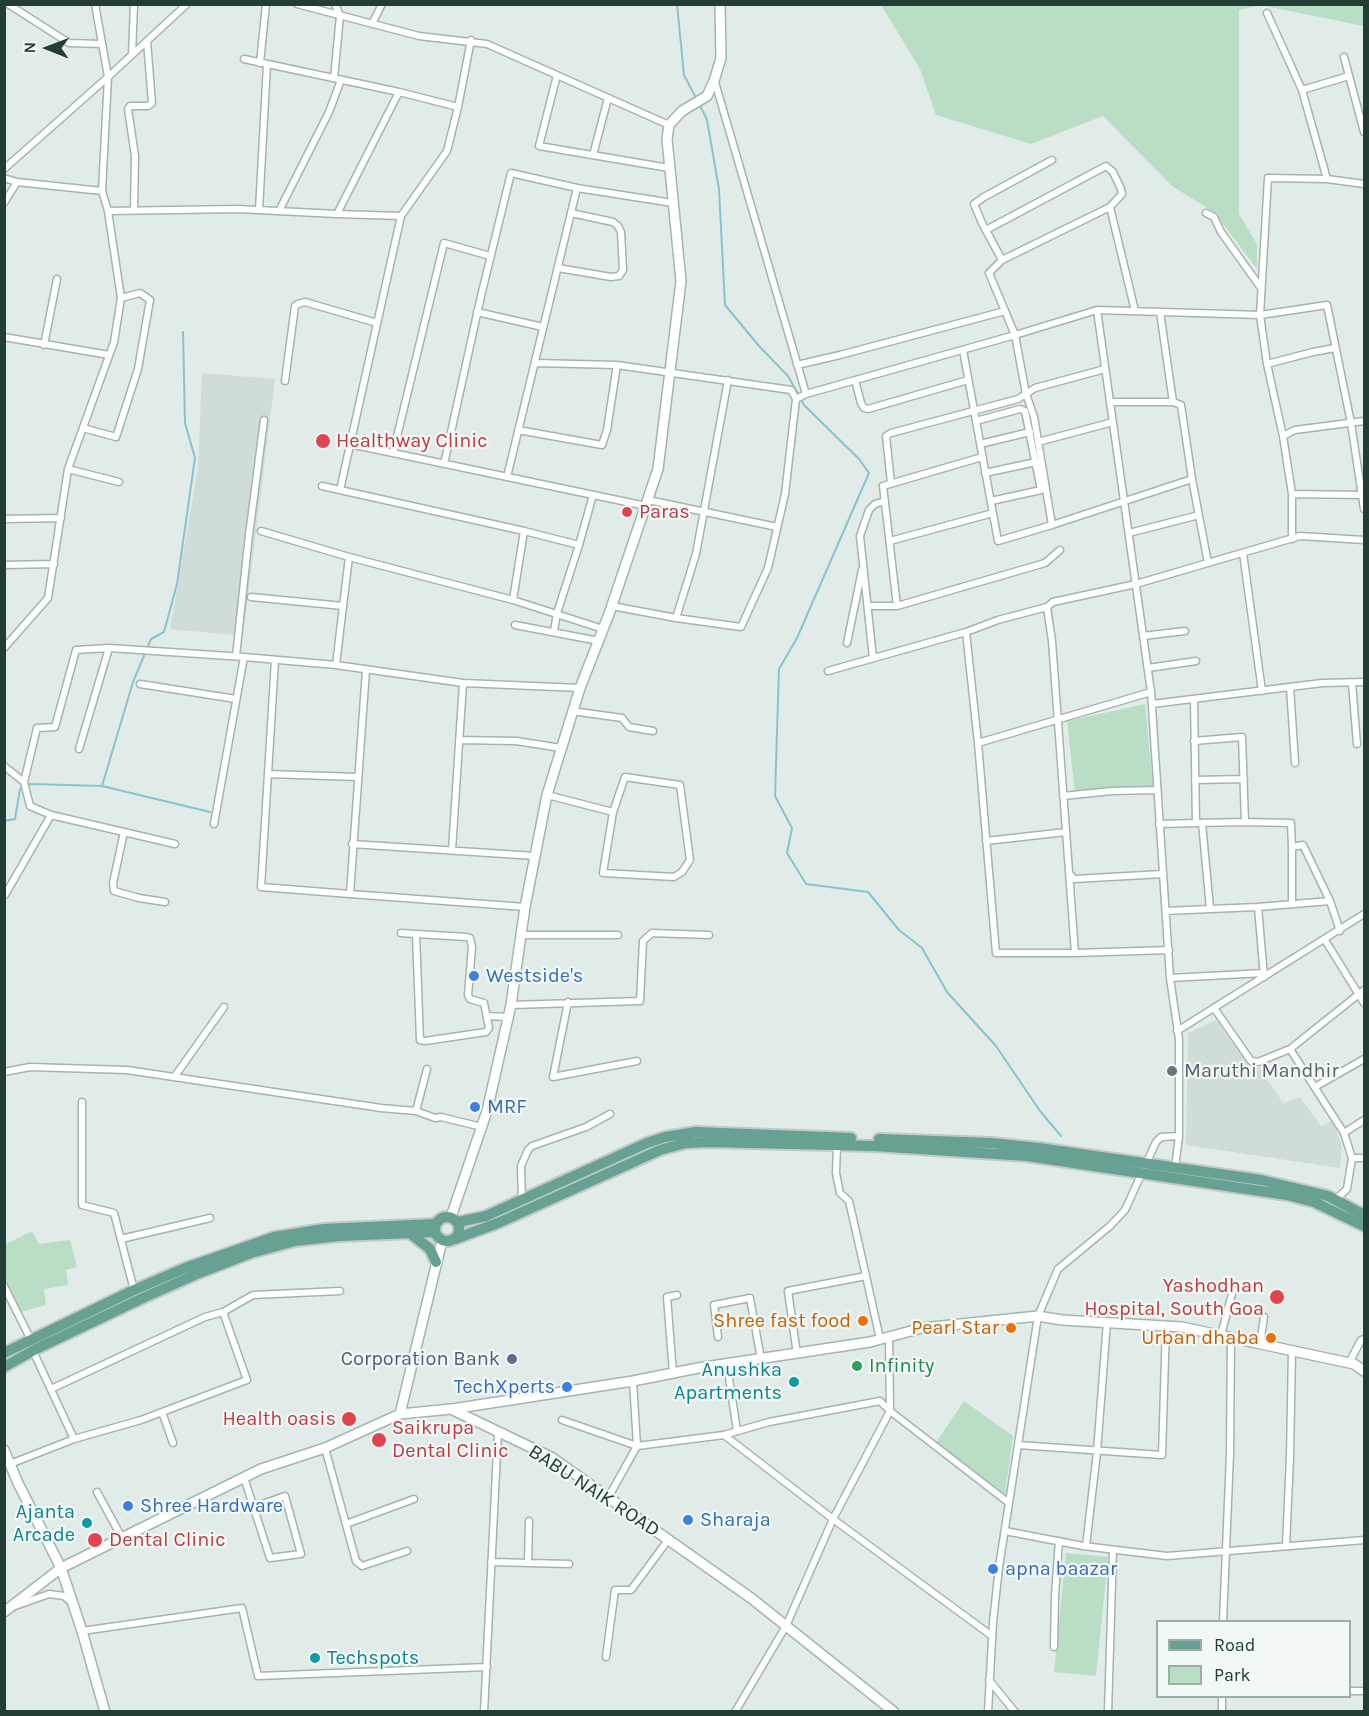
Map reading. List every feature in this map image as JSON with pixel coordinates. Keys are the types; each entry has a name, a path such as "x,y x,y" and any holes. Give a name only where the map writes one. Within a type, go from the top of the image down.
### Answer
{"main road":[{"path":"455,1239 460,1230 455,1220 482,1127 511,1005 525,907 546,795 572,711 612,606 658,470 681,281 667,139 669,125 682,111 706,96 714,81 721,58 720,4"},
{"path":"400,1414 436,1262 440,1218 455,1220 486,1216 647,1143 666,1137 696,1132 991,1143 1039,1148 1287,1195 1314,1202 1365,1226"},
{"path":"4,1368 32,1346 134,1290 185,1268 274,1237 324,1229 438,1232 450,1241 498,1223 674,1146 710,1142 837,1145 1027,1156 1143,1168 1175,1168 1260,1180 1308,1190 1365,1215"},
{"path":"4,1353 32,1346 250,1253 295,1241 339,1236 438,1232"},
{"path":"410,1234 426,1245 436,1262"},
{"path":"7,1610 61,1568 261,1469 325,1448 400,1414 451,1409 633,1382 673,1373 884,1338 922,1328 1038,1316 1062,1320 1182,1327 1354,1364 1365,1371"},
{"name":"BABU NAIK ROAD","path":"451,1409 551,1457 751,1598 894,1712"},
{"path":"4,1450 61,1568 82,1630 105,1712"}],"street":[{"path":"8,4 69,43 102,44"},
{"path":"4,648 48,598 68,469 114,342 121,298 108,211 102,191 108,77 95,4"},
{"path":"132,55 134,4"},
{"path":"4,169 187,4"},
{"path":"259,210 266,4"},
{"path":"297,4 419,36 471,40 487,44 669,125"},
{"path":"279,211 329,112 337,79 340,16 335,4"},
{"path":"372,24 382,4"},
{"path":"1267,13 1302,90 1327,179"},
{"path":"340,490 401,216 447,151 471,40"},
{"path":"134,210 135,156 128,109 130,106 148,106 152,103 147,41"},
{"path":"1344,57 1365,132"},
{"path":"244,59 458,107"},
{"path":"557,75 539,146 669,168"},
{"path":"1302,90 1349,76"},
{"path":"714,81 806,394"},
{"path":"337,214 399,92"},
{"path":"593,155 608,98"},
{"path":"1002,260 974,204 1052,160"},
{"path":"986,230 1106,166 1113,172 1121,189 1122,194 1110,207 1002,260 989,273 1016,335 1026,394 1034,417 1052,525"},
{"path":"444,464 477,312 511,173 577,188 672,203"},
{"path":"4,178 16,183 102,191"},
{"path":"1292,539 1292,494 1260,315 1268,178 1327,179 1365,184"},
{"path":"4,202 16,183"},
{"path":"507,477 577,188"},
{"path":"1110,207 1135,311"},
{"path":"108,211 259,210 401,216"},
{"path":"558,268 611,277 619,276 623,270 621,232 618,226 613,222 571,213"},
{"path":"1206,213 1214,217 1221,232 1261,289"},
{"path":"393,453 444,243 490,256"},
{"path":"44,345 57,279"},
{"path":"83,428 116,436 138,369 150,300 140,293 121,298"},
{"path":"285,381 295,306 298,304 305,302 377,323"},
{"path":"796,399 806,394 1097,310 1260,315 1327,305 1335,335 1335,348 1341,364 1365,508"},
{"path":"1097,310 1152,692 1170,978 1178,1031 1179,1136 1175,1168"},
{"path":"797,365 840,356 1005,311"},
{"path":"477,312 543,327"},
{"path":"1160,312 1173,402"},
{"path":"4,337 110,354"},
{"path":"1267,364 1313,351 1335,348"},
{"path":"963,350 998,541 1192,480"},
{"path":"535,363 617,365 670,372 791,390 796,399 785,494 768,568 741,627 612,606"},
{"path":"518,430 602,445 607,430 617,365"},
{"path":"891,483 886,436 891,433 1018,399 1035,388 1105,369"},
{"path":"676,618 696,554 728,380"},
{"path":"855,380 861,404 868,409 968,380"},
{"path":"1110,402 1173,402 1181,405 1192,480 1209,563"},
{"path":"976,421 1020,409 1024,411 1036,462 1041,490 991,501"},
{"path":"214,824 236,699 249,535 264,420"},
{"path":"1283,436 1295,430 1365,421"},
{"path":"1038,442 1113,422"},
{"path":"980,444 1030,432"},
{"path":"350,444 593,495 704,512 777,527"},
{"path":"897,606 883,486 982,457"},
{"path":"985,473 1036,462"},
{"path":"68,469 119,482"},
{"path":"322,486 579,545"},
{"path":"1292,494 1363,495"},
{"path":"554,632 557,613 593,495"},
{"path":"873,658 860,536 865,519 875,504 885,501"},
{"path":"890,541 993,513"},
{"path":"1129,533 1199,515"},
{"path":"4,519 61,518"},
{"path":"261,531 349,557 513,600 603,629"},
{"path":"513,600 524,531"},
{"path":"828,671 966,632 1047,606 1053,602 1136,584 1300,536 1365,540"},
{"path":"868,606 897,606 1045,563 1060,550"},
{"path":"1243,553 1262,691"},
{"path":"336,665 349,557"},
{"path":"4,565 54,564"},
{"path":"847,643 863,565"},
{"path":"251,597 343,606"},
{"path":"1047,606 1052,641 1076,953"},
{"path":"515,625 599,641"},
{"path":"1143,636 1185,630"},
{"path":"966,632 996,953 1169,950"},
{"path":"79,749 109,648"},
{"path":"175,844 51,815 30,806 24,782 37,728 55,727 76,650 109,648 240,656 336,665 463,683 580,688"},
{"path":"275,660 261,887 525,907"},
{"path":"1148,668 1197,662"},
{"path":"350,894 366,670"},
{"path":"1352,682 1357,744"},
{"path":"1152,704 1322,683 1365,682"},
{"path":"452,850 463,683"},
{"path":"140,684 236,699"},
{"path":"1290,687 1295,763"},
{"path":"978,743 1152,692"},
{"path":"1194,699 1195,780 1210,909"},
{"path":"572,711 622,718 629,727 653,730"},
{"path":"1194,741 1242,737 1245,822"},
{"path":"459,740 516,741 561,748"},
{"path":"4,766 24,782"},
{"path":"268,774 357,777"},
{"path":"625,777 680,785 690,860 682,872 674,877 603,873 613,812 625,777"},
{"path":"1195,780 1244,779"},
{"path":"1063,796 1112,791 1157,790"},
{"path":"546,795 613,812"},
{"path":"5,895 51,815"},
{"path":"1159,824 1292,823 1292,904"},
{"path":"124,832 113,883 114,891 165,902"},
{"path":"986,841 1066,832"},
{"path":"352,844 534,856"},
{"path":"1292,847 1303,845 1330,901 1340,931"},
{"path":"1069,873 1074,879 1163,874"},
{"path":"1166,910 1258,907 1330,901"},
{"path":"1258,907 1264,975"},
{"path":"1178,1031 1264,975 1365,914"},
{"path":"401,933 416,934 470,938 468,995 470,999 484,1003 489,1028 484,1033 420,1040 416,934"},
{"path":"511,1005 640,1001 643,941 652,933 709,935"},
{"path":"521,935 618,934"},
{"path":"1325,940 1362,992 1365,1003"},
{"path":"1170,978 1264,975"},
{"path":"1214,1008 1251,1060 1258,1062 1290,1048 1362,992"},
{"path":"568,1002 552,1077 637,1061"},
{"path":"175,1076 224,1007"},
{"path":"487,1016 508,1017"},
{"path":"1290,1048 1344,1133 1352,1158 1347,1189 1335,1200"},
{"path":"1315,1087 1365,1059"},
{"path":"4,1072 30,1067 127,1070 381,1108 416,1111 435,1118 441,1117 482,1127"},
{"path":"416,1111 427,1069"},
{"path":"82,1102 82,1205 114,1213 134,1290"},
{"path":"522,1201 521,1166 532,1146 586,1127 610,1114"},
{"path":"1344,1133 1365,1120"},
{"path":"988,1712 992,1636 1005,1531 1038,1316 1058,1269 1110,1226 1125,1210 1156,1142 1161,1137 1179,1136"},
{"path":"735,1712 786,1626 833,1519 890,1411 884,1338 866,1276 849,1201 840,1193 836,1173 837,1145"},
{"path":"1352,1158 1365,1158"},
{"path":"121,1239 210,1218"},
{"path":"797,1354 788,1291 866,1276"},
{"path":"4,1286 74,1439"},
{"path":"1223,1620 1227,1551 1226,1336 1233,1290"},
{"path":"51,1389 205,1317 223,1312 253,1295 340,1291"},
{"path":"673,1373 667,1297 677,1295"},
{"path":"718,1337 714,1305 750,1298 761,1359"},
{"path":"10,1464 74,1439 162,1412 248,1380 223,1312"},
{"path":"1260,1344 1264,1317"},
{"path":"1086,1546 1097,1452 1107,1322"},
{"path":"1017,1445 1162,1455 1166,1326"},
{"path":"1349,1363 1361,1340 1365,1339"},
{"path":"1286,1546 1292,1350"},
{"path":"727,1364 737,1431"},
{"path":"608,1498 637,1446 633,1382"},
{"path":"562,1420 637,1446 724,1435 768,1422 880,1401 1009,1503"},
{"path":"162,1412 173,1443"},
{"path":"484,1712 498,1432"},
{"path":"724,1435 992,1636"},
{"path":"325,1448 356,1561 362,1566 407,1551"},
{"path":"244,1477 271,1559 301,1554 285,1496 254,1507"},
{"path":"97,1492 122,1538"},
{"path":"346,1524 414,1499"},
{"path":"528,1563 530,1521"},
{"path":"1005,1531 1086,1546 1167,1556 1365,1540"},
{"path":"606,1657 615,1590 631,1590 668,1540"},
{"path":"1054,1647 1059,1541"},
{"path":"1108,1712 1113,1550"},
{"path":"491,1562 569,1564"},
{"path":"7,1610 50,1594 64,1596 73,1603"},
{"path":"82,1630 242,1608 258,1677 487,1667"},
{"path":"989,1680 1015,1712"}],"shaded area":[{"path":"202,373 275,379 243,636 170,629 198,468"},
{"path":"1216,1020 1250,1067 1260,1068 1283,1103 1300,1097 1321,1126 1332,1121 1342,1145 1340,1168 1186,1145 1188,1033"}],"green space":[{"path":"1364,4 1364,26 1260,5 1239,10 1239,214 1257,244 1257,269 1214,212 1172,186 1103,116 1031,144 936,115 920,69 881,5"},
{"path":"1145,704 1153,786 1075,793 1067,721"},
{"path":"32,1231 39,1244 70,1240 77,1267 66,1270 68,1285 44,1289 46,1305 20,1312 5,1279 4,1245"},
{"path":"964,1401 1013,1436 1005,1494 935,1444"},
{"path":"1066,1553 1108,1557 1096,1676 1054,1672"}],"waterway":[{"path":"677,4 684,75 697,100"},
{"path":"700,105 707,120 719,189 725,305 788,376 804,405 859,459 869,473 797,638 779,669 775,796 792,828 787,853 806,884 868,892 899,930 922,948 947,992 996,1046 1040,1111 1061,1136"},
{"path":"102,786 133,682 151,639 164,632 177,584 195,458 185,423 183,332"},
{"path":"4,821 15,819 20,789 30,784 102,786 210,812"}],"place":[{"name":"Healthway Clinic","path":"323,441"},
{"name":"Paras","path":"627,512"},
{"name":"Westside's","path":"474,976"},
{"name":"Maruthi Mandhir","path":"1172,1071"},
{"name":"MRF","path":"475,1107"},
{"name":"Yashodhan Hospital, South Goa","path":"1277,1297"},
{"name":"Shree fast food","path":"863,1321"},
{"name":"Pearl Star","path":"1011,1328"},
{"name":"Urban dhaba","path":"1271,1338"},
{"name":"Corporation Bank","path":"512,1359"},
{"name":"Infinity","path":"857,1366"},
{"name":"Anushka Apartments","path":"794,1382"},
{"name":"TechXperts","path":"567,1387"},
{"name":"Health oasis","path":"349,1419"},
{"name":"Saikrupa Dental Clinic","path":"379,1440"},
{"name":"Shree Hardware","path":"128,1506"},
{"name":"Sharaja","path":"688,1520"},
{"name":"Ajanta Arcade","path":"87,1523"},
{"name":"Dental Clinic","path":"95,1540"},
{"name":"apna baazar","path":"993,1569"},
{"name":"Techspots","path":"315,1658"}]}
